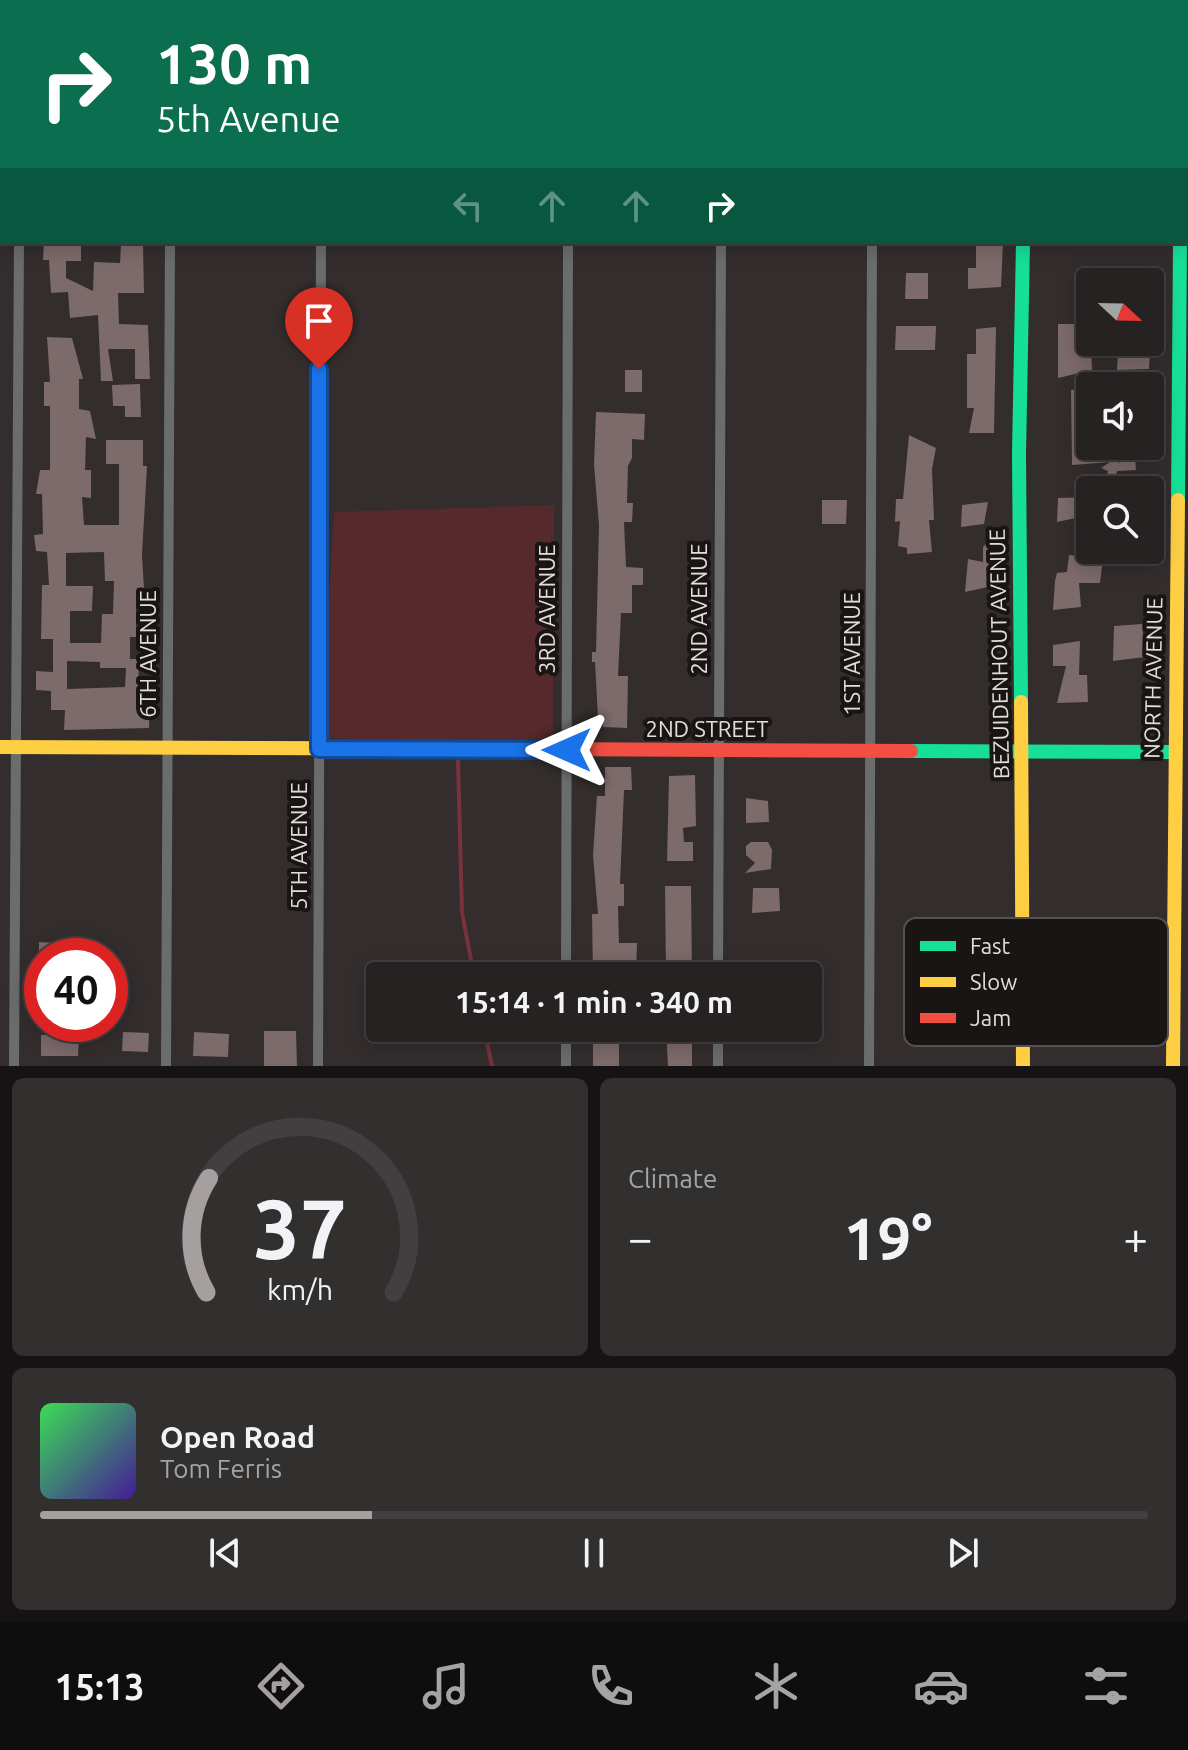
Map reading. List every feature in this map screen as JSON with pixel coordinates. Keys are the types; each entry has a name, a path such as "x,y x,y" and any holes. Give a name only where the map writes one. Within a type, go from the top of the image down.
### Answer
{"street":[{"path":"14,1066 8,747 19,244"},
{"name":"6TH AVENUE","path":"166,1066 170,244"},
{"name":"5TH AVENUE","path":"318,1066 321,244"},
{"name":"3RD AVENUE","path":"566,962 568,244"},
{"name":"2ND AVENUE","path":"718,962 721,244"},
{"name":"1ST AVENUE","path":"869,1066 872,244"},
{"name":"BEZUIDENHOUT AVENUE","path":"1023,244 1019,454 1023,918"},
{"name":"NORTH AVENUE","path":"1173,1066 1180,244"},
{"name":"2ND STREET","path":"8,747 1174,752"},
{"path":"566,1042 566,1066"},
{"path":"718,1042 718,1066"},
{"name":"BEZUIDENHOUT AVENUE","path":"1023,1046 1023,1066"}],"shaded area":[{"path":"554,505 553,744 321,738 334,512"}],"building":[{"path":"44,244 81,244 81,261 66,261 66,278 93,291 94,262 120,263 121,245 143,246 144,293 118,293 119,324 148,325 150,379 135,379 135,349 108,349 113,381 101,381 98,315 70,318 68,292 51,293 49,260 43,260"},
{"path":"976,244 1003,244 1001,287 968,289 968,268 976,268"},
{"path":"906,273 928,273 928,299 905,299"},
{"path":"1058,324 1076,324 1076,356 1091,356 1092,370 1058,378"},
{"path":"896,326 936,326 935,350 895,350"},
{"path":"996,327 994,433 969,433 974,408 967,408 967,354 976,354 976,329"},
{"path":"47,337 72,338 83,379 79,379 79,409 90,411 96,439 86,437 85,470 91,470 91,498 82,497 84,525 119,525 119,464 106,464 106,440 143,440 143,466 147,466 142,555 145,606 136,606 136,637 130,637 130,659 139,659 138,703 150,703 149,728 64,730 65,710 51,710 51,691 36,690 36,671 53,672 53,639 41,639 42,585 49,585 47,552 36,551 34,535 43,534 42,494 36,494 40,470 50,470 50,406 44,406 44,382 50,382","holes":["104,552 105,581 114,581 113,614 102,614 101,643 70,643 70,611 92,611 93,586 66,586 66,553","67,661 100,662 100,668 126,668 125,687 67,689"]},
{"path":"1118,356 1150,356 1149,369 1117,370"},
{"path":"625,370 642,370 642,392 625,392"},
{"path":"140,384 141,417 125,417 125,406 113,406 112,385"},
{"path":"1076,389 1076,460 1120,460 1118,463 1135,460 1136,470 1117,471 1116,476 1107,476 1108,471 1101,468 1110,462 1072,465 1071,390"},
{"path":"596,412 645,414 644,440 632,439 627,503 633,503 632,522 624,522 626,567 643,568 643,585 632,585 632,613 621,613 618,676 628,676 627,728 603,727 603,718 598,718 595,662 592,662 592,652 596,652 599,525 594,465"},
{"path":"909,435 936,448 932,469 934,520 929,520 932,552 907,554 907,548 898,546 900,521 895,522 896,499 903,499"},
{"path":"1076,497 1076,518 1057,522 1058,498"},
{"path":"822,500 847,500 846,524 822,524"},
{"path":"988,502 984,524 961,527 962,505"},
{"path":"989,541 1002,543 997,585 965,592 968,559 983,562 983,547"},
{"path":"1069,555 1076,556 1076,564 1102,564 1100,583 1079,583 1081,607 1053,610 1057,573 1067,572"},
{"path":"1142,624 1145,657 1113,661 1114,626"},
{"path":"1080,641 1079,675 1087,675 1088,702 1057,703 1066,666 1053,666 1053,645"},
{"path":"605,767 631,767 632,790 624,790 620,884 624,884 624,906 618,906 619,943 637,943 636,962 593,962 592,914 598,914 593,855 597,796 605,796"},
{"path":"695,775 696,826 683,828 684,842 693,842 693,861 667,861 669,776"},
{"path":"746,798 768,801 769,822 746,823"},
{"path":"751,842 768,842 772,850 771,869 745,873 755,863 746,855 746,846"},
{"path":"665,886 691,886 692,962 666,962"},
{"path":"753,888 779,888 780,911 752,913"},
{"path":"264,1031 296,1031 297,1066 264,1066"},
{"path":"128,1032 149,1033 148,1052 122,1051 122,1042 128,1042"},
{"path":"194,1032 229,1034 228,1057 193,1056"},
{"path":"41,1042 79,1042 78,1056 41,1056"},
{"path":"593,1042 619,1042 619,1066 593,1066"},
{"path":"667,1042 692,1042 692,1066 668,1066"}],"waterway":[{"path":"458,761 462,912 471,962"},
{"path":"487,1042 492,1066"}],"traffic: fast":[{"path":"1021,702 1019,454 1023,244"},
{"path":"1178,500 1180,244"},
{"path":"911,751 1174,752"}],"traffic: slow":[{"path":"1173,1066 1178,500"},
{"path":"1021,702 1022,918"},
{"path":"0,747 544,749"},
{"path":"1023,1046 1023,1066"}],"traffic: jam":[{"path":"544,749 911,751"}],"route":[{"path":"319,369 319,749 567,750"}]}
